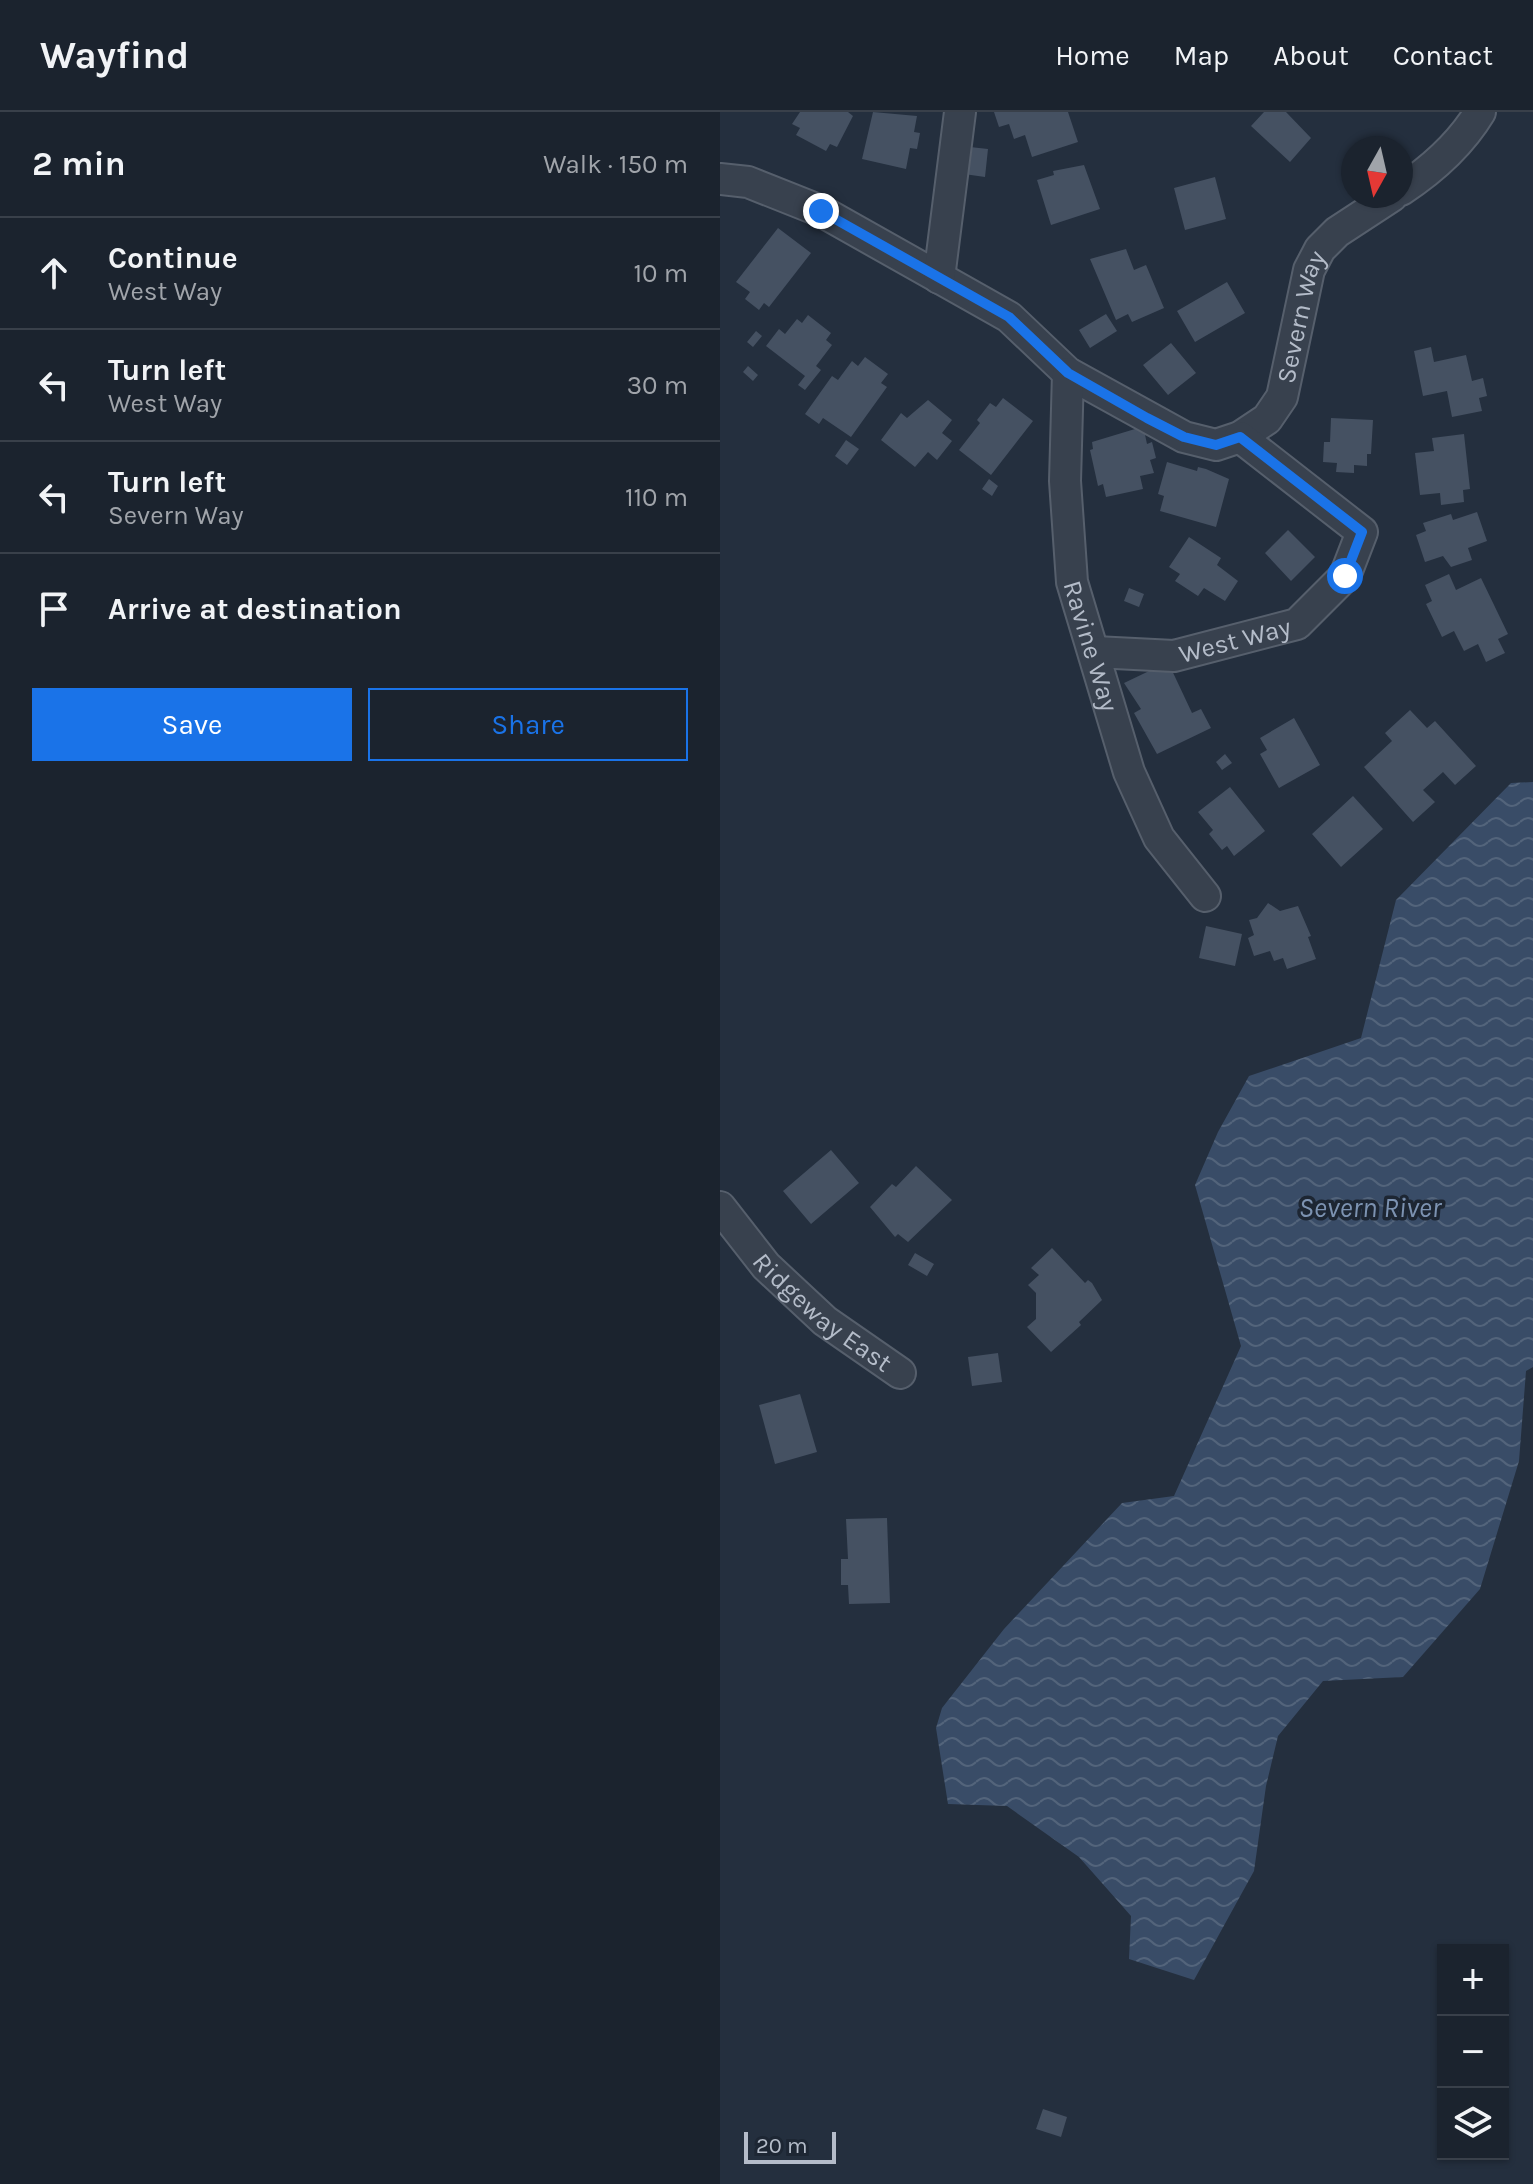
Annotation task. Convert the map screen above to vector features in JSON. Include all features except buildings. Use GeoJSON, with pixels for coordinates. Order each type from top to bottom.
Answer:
{"type":"FeatureCollection","features":[{"type":"Feature","properties":{"kind":"street"},"geometry":{"type":"LineString","coordinates":[[939,278],[960,112]]}},
{"type":"Feature","properties":{"kind":"street"},"geometry":{"type":"LineString","coordinates":[[1413,182],[1430,171],[1467,132],[1480,112]]}},
{"type":"Feature","properties":{"kind":"street"},"geometry":{"type":"LineString","coordinates":[[720,179],[748,182],[821,211],[1009,317],[1068,373],[1184,437],[1216,445],[1240,437]]}},
{"type":"Feature","properties":{"kind":"street","name":"Severn Way"},"geometry":{"type":"LineString","coordinates":[[1240,437],[1267,419],[1282,397],[1309,270],[1320,249],[1337,232],[1374,208]]}},
{"type":"Feature","properties":{"kind":"street","name":"Ravine Way"},"geometry":{"type":"LineString","coordinates":[[1068,373],[1065,481],[1072,582],[1129,772],[1159,838],[1205,896]]}},
{"type":"Feature","properties":{"kind":"street","name":"West Way"},"geometry":{"type":"LineString","coordinates":[[1095,652],[1174,656],[1297,624],[1345,576],[1362,532],[1240,437]]}},
{"type":"Feature","properties":{"kind":"street","name":"Ridgeway East"},"geometry":{"type":"LineString","coordinates":[[720,1207],[776,1275],[825,1321],[900,1373]]}},
{"type":"Feature","properties":{"kind":"water","name":"Severn River"},"geometry":{"type":"Polygon","coordinates":[[[1533,782],[1533,1367],[1526,1371],[1519,1461],[1480,1589],[1403,1677],[1323,1681],[1278,1736],[1266,1786],[1254,1871],[1194,1980],[1129,1959],[1131,1916],[1079,1857],[1007,1806],[948,1804],[936,1728],[942,1708],[1004,1629],[1122,1503],[1174,1496],[1241,1346],[1195,1185],[1218,1132],[1249,1076],[1361,1038],[1396,900],[1511,783],[1533,782]]]}},
{"type":"Feature","properties":{"kind":"route"},"geometry":{"type":"LineString","coordinates":[[821,211],[1009,317],[1068,373],[1147,418],[1184,437],[1216,445],[1240,437],[1362,532],[1345,576]]}}]}
